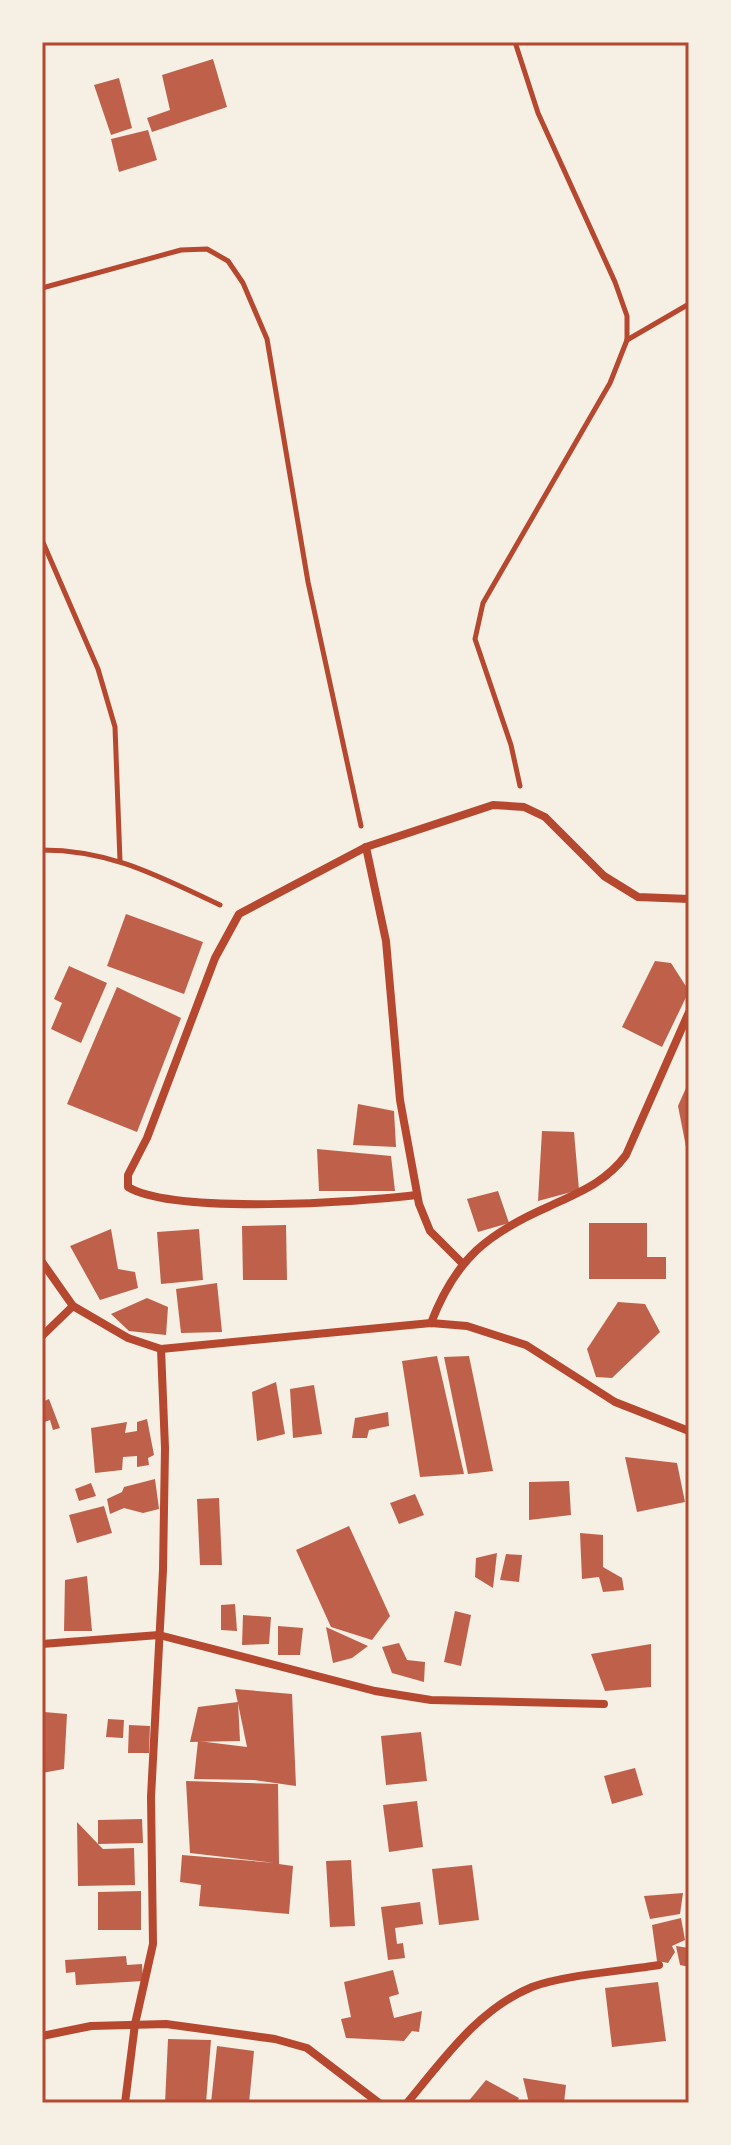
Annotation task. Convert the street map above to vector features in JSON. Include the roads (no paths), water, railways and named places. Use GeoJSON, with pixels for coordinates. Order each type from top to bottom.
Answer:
{"type":"FeatureCollection","features":[{"type":"Feature","properties":{"kind":"street"},"geometry":{"type":"LineString","coordinates":[[417,1195],[374,1200],[254,1203],[175,1198],[128,1187],[128,1175],[147,1138],[215,958],[239,914],[366,847],[493,805],[524,807],[545,817],[604,876],[638,897],[689,899]]}},
{"type":"Feature","properties":{"kind":"street"},"geometry":{"type":"LineString","coordinates":[[366,847],[386,941],[400,1100],[417,1195],[430,1231],[462,1263]]}},
{"type":"Feature","properties":{"kind":"street"},"geometry":{"type":"LineString","coordinates":[[431,1323],[445,1287],[462,1263],[501,1229],[594,1186],[614,1171],[626,1155],[689,1012]]}},
{"type":"Feature","properties":{"kind":"street"},"geometry":{"type":"LineString","coordinates":[[42,1262],[73,1306],[128,1338],[161,1349],[431,1323],[467,1326],[526,1345],[581,1384],[615,1402],[689,1431]]}},
{"type":"Feature","properties":{"kind":"street"},"geometry":{"type":"LineString","coordinates":[[42,1336],[73,1306]]}},
{"type":"Feature","properties":{"kind":"street"},"geometry":{"type":"LineString","coordinates":[[125,2103],[135,2024],[153,1944],[151,1797],[165,1448],[161,1349]]}},
{"type":"Feature","properties":{"kind":"street"},"geometry":{"type":"LineString","coordinates":[[42,1644],[159,1635],[375,1691],[431,1700],[604,1704]]}},
{"type":"Feature","properties":{"kind":"street"},"geometry":{"type":"LineString","coordinates":[[407,2103],[466,2033],[508,1998],[535,1986],[659,1965]]}},
{"type":"Feature","properties":{"kind":"street"},"geometry":{"type":"LineString","coordinates":[[42,2036],[91,2026],[135,2024],[227,2031],[307,2048],[379,2103]]}}]}
